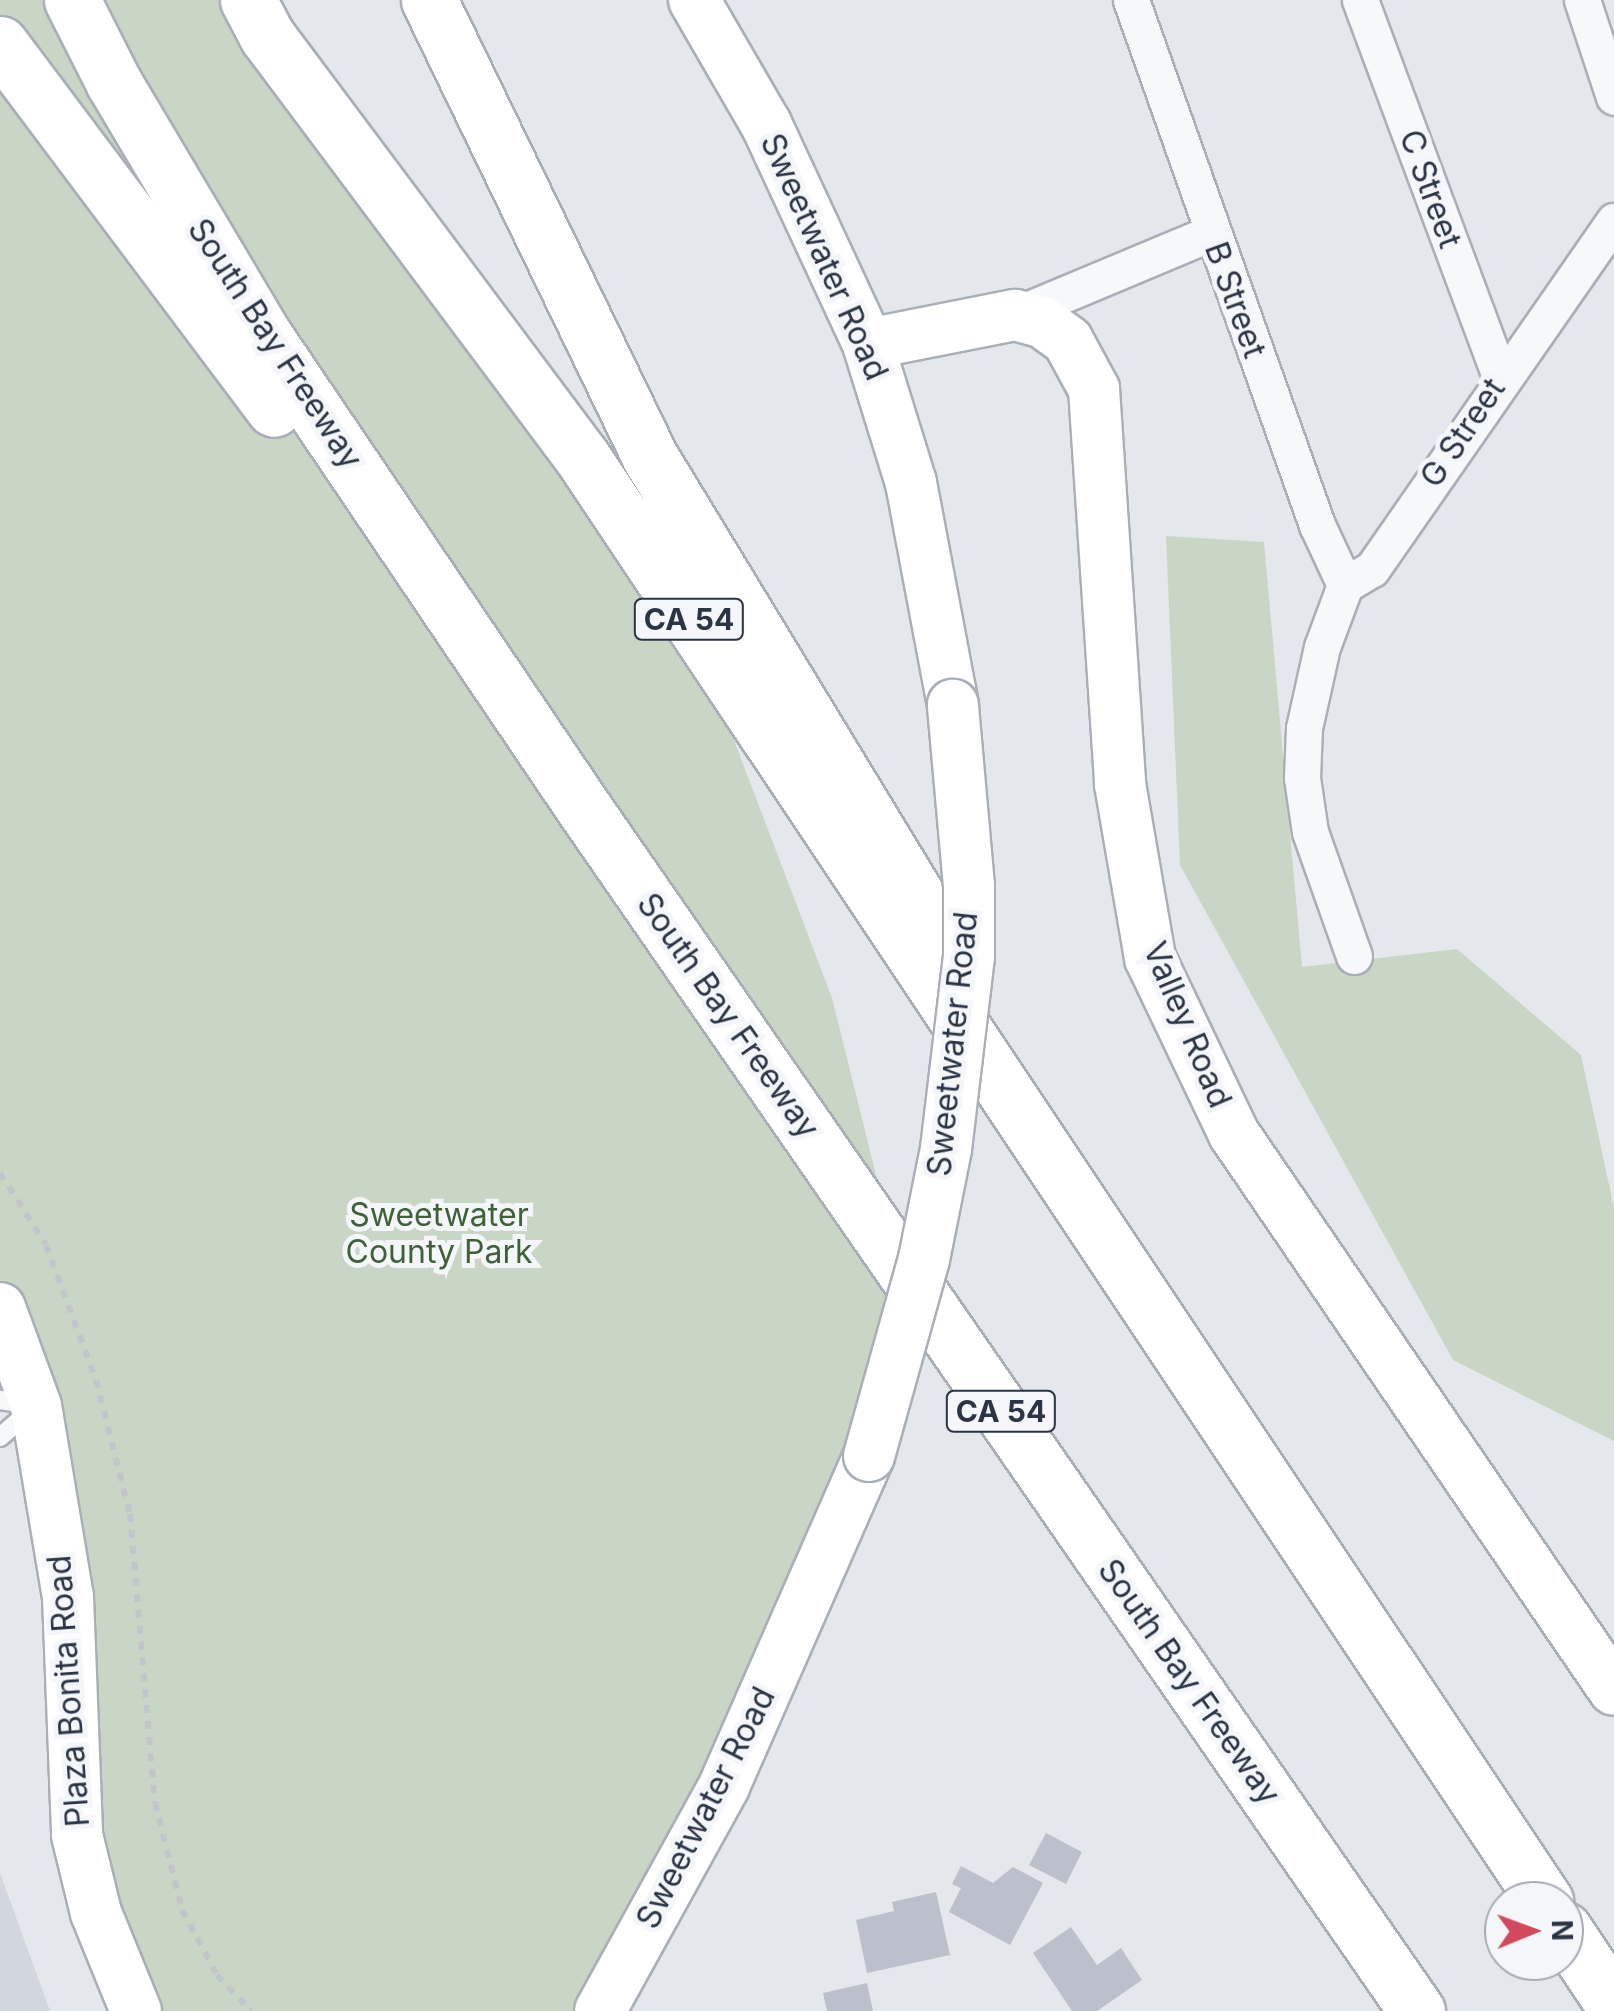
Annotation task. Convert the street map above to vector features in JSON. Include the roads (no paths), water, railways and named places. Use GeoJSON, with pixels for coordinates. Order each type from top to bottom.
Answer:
{"type":"FeatureCollection","features":[{"type":"Feature","properties":{"kind":"highway","name":"South Bay Freeway"},"geometry":{"type":"LineString","coordinates":[[72,0],[114,83],[262,330],[585,810],[1417,2011]]}},
{"type":"Feature","properties":{"kind":"highway","name":"CA 54"},"geometry":{"type":"LineString","coordinates":[[248,0],[267,36],[582,457],[1531,1881]]}},
{"type":"Feature","properties":{"kind":"highway"},"geometry":{"type":"LineString","coordinates":[[429,0],[650,457],[1065,1138],[1110,1254]]}},
{"type":"Feature","properties":{"kind":"highway"},"geometry":{"type":"LineString","coordinates":[[471,0],[505,87],[540,232]]}},
{"type":"Feature","properties":{"kind":"highway"},"geometry":{"type":"LineString","coordinates":[[0,44],[585,810]]}},
{"type":"Feature","properties":{"kind":"highway"},"geometry":{"type":"LineString","coordinates":[[1584,1960],[1614,2004]]}},
{"type":"Feature","properties":{"kind":"main road","name":"Sweetwater Road"},"geometry":{"type":"LineString","coordinates":[[600,2011],[724,1786],[870,1456],[943,1167],[969,957],[969,886],[952,704],[911,483],[868,344],[766,124],[694,0]]}},
{"type":"Feature","properties":{"kind":"main road"},"geometry":{"type":"LineString","coordinates":[[868,344],[1015,316]]}},
{"type":"Feature","properties":{"kind":"main road","name":"Valley Road"},"geometry":{"type":"LineString","coordinates":[[1015,316],[1042,322],[1068,341],[1094,389],[1120,784],[1150,958],[1234,1134],[1614,1690]]}},
{"type":"Feature","properties":{"kind":"main road","name":"Plaza Bonita Road"},"geometry":{"type":"LineString","coordinates":[[0,1308],[12,1414],[68,1598],[77,1835],[96,1914],[136,2011]]}},
{"type":"Feature","properties":{"kind":"street","name":"C Street"},"geometry":{"type":"LineString","coordinates":[[1360,0],[1500,377]]}},
{"type":"Feature","properties":{"kind":"street","name":"B Street"},"geometry":{"type":"LineString","coordinates":[[1131,6],[1316,525],[1345,585]]}},
{"type":"Feature","properties":{"kind":"street"},"geometry":{"type":"LineString","coordinates":[[1596,14],[1614,96]]}},
{"type":"Feature","properties":{"kind":"street","name":"G Street"},"geometry":{"type":"LineString","coordinates":[[1354,956],[1310,832],[1302,778],[1304,728],[1322,647],[1345,585],[1372,569],[1500,377],[1614,221]]}},
{"type":"Feature","properties":{"kind":"street"},"geometry":{"type":"LineString","coordinates":[[1015,316],[1211,233]]}},
{"type":"Feature","properties":{"kind":"park label","name":"Sweetwater County Park"},"geometry":{"type":"Point","coordinates":[439,1234]}}]}
